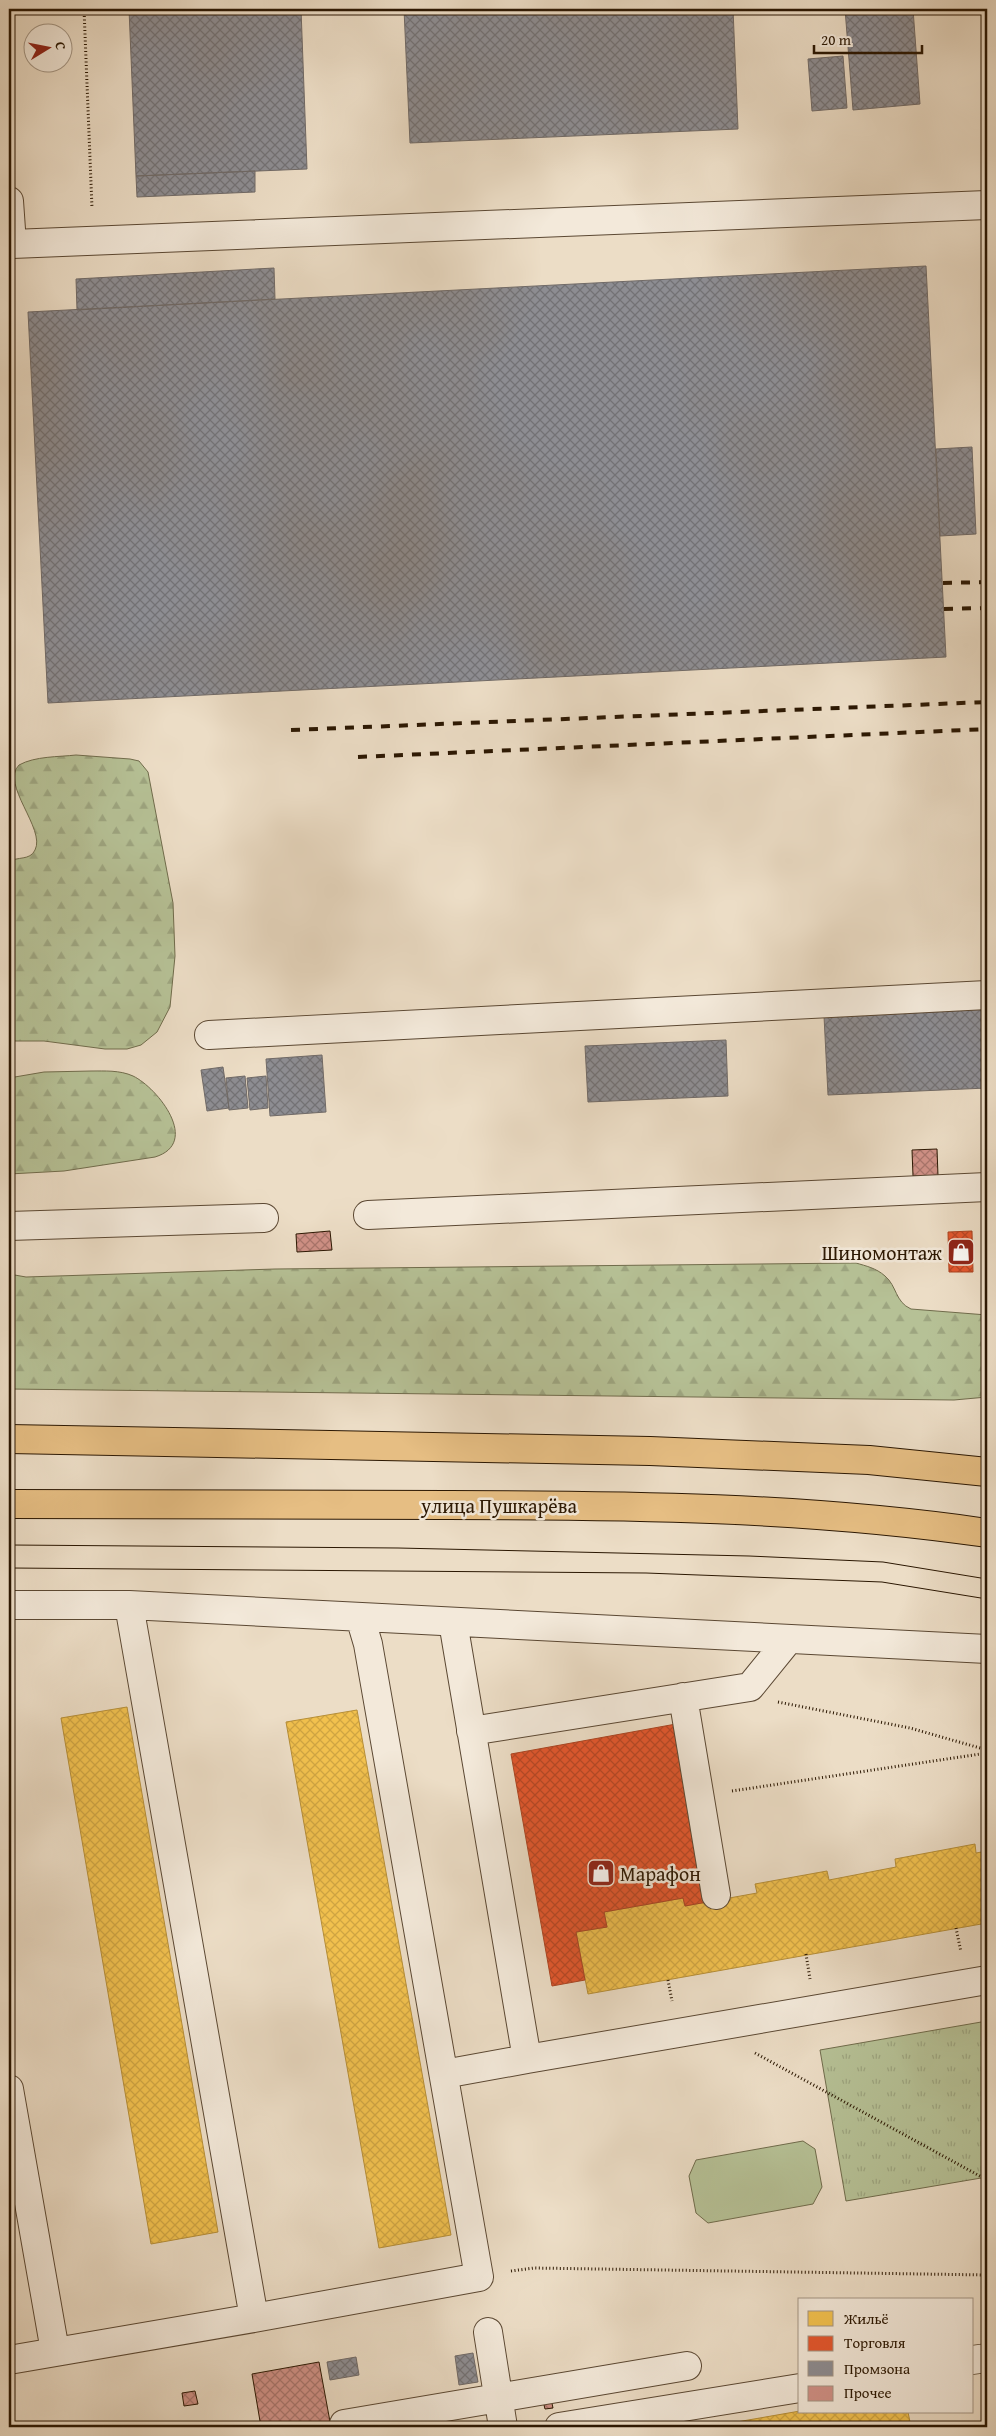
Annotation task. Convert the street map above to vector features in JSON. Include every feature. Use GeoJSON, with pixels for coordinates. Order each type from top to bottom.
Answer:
{"type":"FeatureCollection","features":[{"type":"Feature","properties":{"kind":"main road"},"geometry":{"type":"LineString","coordinates":[[9,1439],[650,1451],[869,1460],[987,1472]]}},
{"type":"Feature","properties":{"kind":"main road","name":"улица Пушкарёва"},"geometry":{"type":"LineString","coordinates":[[9,1504],[617,1505],[793,1512],[924,1524],[987,1533]]}},
{"type":"Feature","properties":{"kind":"street"},"geometry":{"type":"LineString","coordinates":[[9,201],[12,244],[987,205]]}},
{"type":"Feature","properties":{"kind":"street"},"geometry":{"type":"LineString","coordinates":[[209,1035],[987,995]]}},
{"type":"Feature","properties":{"kind":"street"},"geometry":{"type":"LineString","coordinates":[[368,1215],[987,1187]]}},
{"type":"Feature","properties":{"kind":"street"},"geometry":{"type":"LineString","coordinates":[[9,1226],[264,1218]]}},
{"type":"Feature","properties":{"kind":"street"},"geometry":{"type":"LineString","coordinates":[[9,1605],[129,1605],[987,1649]]}},
{"type":"Feature","properties":{"kind":"street"},"geometry":{"type":"LineString","coordinates":[[129,1605],[254,2318]]}},
{"type":"Feature","properties":{"kind":"street"},"geometry":{"type":"LineString","coordinates":[[9,2360],[479,2277],[368,1644],[360,1617]]}},
{"type":"Feature","properties":{"kind":"street"},"geometry":{"type":"LineString","coordinates":[[453,1622],[527,2059]]}},
{"type":"Feature","properties":{"kind":"street"},"geometry":{"type":"LineString","coordinates":[[471,1731],[750,1686],[789,1639]]}},
{"type":"Feature","properties":{"kind":"street"},"geometry":{"type":"LineString","coordinates":[[683,1697],[716,1895]]}},
{"type":"Feature","properties":{"kind":"street"},"geometry":{"type":"LineString","coordinates":[[444,2074],[987,1980]]}},
{"type":"Feature","properties":{"kind":"street"},"geometry":{"type":"LineString","coordinates":[[9,2089],[55,2351]]}},
{"type":"Feature","properties":{"kind":"street"},"geometry":{"type":"LineString","coordinates":[[488,2332],[503,2427]]}},
{"type":"Feature","properties":{"kind":"street"},"geometry":{"type":"LineString","coordinates":[[974,2360],[987,2358]]}},
{"type":"Feature","properties":{"kind":"street"},"geometry":{"type":"LineString","coordinates":[[344,2424],[687,2366]]}},
{"type":"Feature","properties":{"kind":"street"},"geometry":{"type":"LineString","coordinates":[[559,2427],[798,2388]]}},
{"type":"Feature","properties":{"kind":"path"},"geometry":{"type":"LineString","coordinates":[[84,9],[94,241]]}},
{"type":"Feature","properties":{"kind":"path"},"geometry":{"type":"LineString","coordinates":[[750,1686],[763,1700],[910,1728],[987,1751]]}},
{"type":"Feature","properties":{"kind":"path"},"geometry":{"type":"LineString","coordinates":[[700,1796],[987,1751]]}},
{"type":"Feature","properties":{"kind":"path"},"geometry":{"type":"LineString","coordinates":[[956,1928],[959,1937]]}},
{"type":"Feature","properties":{"kind":"path"},"geometry":{"type":"LineString","coordinates":[[806,1954],[808,1965]]}},
{"type":"Feature","properties":{"kind":"path"},"geometry":{"type":"LineString","coordinates":[[668,1980],[670,1990]]}},
{"type":"Feature","properties":{"kind":"path"},"geometry":{"type":"LineString","coordinates":[[753,2052],[987,2180]]}},
{"type":"Feature","properties":{"kind":"path"},"geometry":{"type":"LineString","coordinates":[[479,2277],[534,2268],[987,2275]]}},
{"type":"Feature","properties":{"kind":"green space"},"geometry":{"type":"Polygon","coordinates":[[[76,755],[139,761],[148,772],[173,903],[175,956],[170,1007],[157,1032],[141,1045],[127,1049],[105,1049],[44,1041],[9,1041],[9,862],[30,856],[35,850],[37,841],[15,783],[15,773],[19,765],[25,762],[47,757],[76,755]]]}},
{"type":"Feature","properties":{"kind":"green space"},"geometry":{"type":"Polygon","coordinates":[[[112,1071],[128,1074],[143,1082],[153,1092],[171,1116],[175,1128],[174,1140],[168,1150],[155,1157],[64,1171],[9,1174],[9,1078],[44,1072],[112,1071]]]}},
{"type":"Feature","properties":{"kind":"green space"},"geometry":{"type":"Polygon","coordinates":[[[856,1263],[882,1273],[892,1284],[902,1302],[911,1309],[987,1315],[987,1397],[954,1400],[9,1389],[9,1274],[26,1277],[275,1269],[856,1263]]]}},
{"type":"Feature","properties":{"kind":"green space"},"geometry":{"type":"Polygon","coordinates":[[[987,2021],[987,2177],[846,2201],[820,2050],[987,2021]]]}},
{"type":"Feature","properties":{"kind":"green space"},"geometry":{"type":"Polygon","coordinates":[[[803,2141],[815,2149],[822,2187],[813,2204],[708,2223],[696,2213],[689,2176],[696,2160],[803,2141]]]}},
{"type":"Feature","properties":{"kind":"building: Жильё"},"geometry":{"type":"Polygon","coordinates":[[[127,1707],[218,2232],[151,2244],[61,1718],[127,1707]]]}},
{"type":"Feature","properties":{"kind":"building: Жильё"},"geometry":{"type":"Polygon","coordinates":[[[357,1710],[451,2235],[379,2248],[286,1722],[357,1710]]]}},
{"type":"Feature","properties":{"kind":"building: Жильё"},"geometry":{"type":"Polygon","coordinates":[[[975,1844],[976,1853],[987,1851],[987,1923],[588,1994],[576,1932],[607,1927],[604,1912],[683,1898],[685,1906],[757,1893],[755,1884],[827,1871],[829,1880],[896,1867],[895,1859],[975,1844]]]}},
{"type":"Feature","properties":{"kind":"building: Жильё"},"geometry":{"type":"Polygon","coordinates":[[[798,2411],[798,2414],[908,2414],[911,2427],[708,2427],[798,2411]]]}},
{"type":"Feature","properties":{"kind":"building: Торговля","name":"Шиномонтаж"},"geometry":{"type":"Polygon","coordinates":[[[972,1231],[973,1272],[949,1272],[948,1232],[972,1231]]]}},
{"type":"Feature","properties":{"kind":"building: Торговля"},"geometry":{"type":"Polygon","coordinates":[[[676,1724],[707,1902],[685,1906],[683,1898],[604,1912],[607,1927],[576,1932],[585,1980],[552,1986],[511,1754],[676,1724]]]}},
{"type":"Feature","properties":{"kind":"building: Промзона"},"geometry":{"type":"Polygon","coordinates":[[[129,9],[301,9],[307,169],[136,176],[129,9]]]}},
{"type":"Feature","properties":{"kind":"building: Промзона"},"geometry":{"type":"Polygon","coordinates":[[[404,9],[733,9],[738,129],[410,143],[404,9]]]}},
{"type":"Feature","properties":{"kind":"building: Промзона"},"geometry":{"type":"Polygon","coordinates":[[[845,9],[913,9],[920,104],[853,110],[845,9]]]}},
{"type":"Feature","properties":{"kind":"building: Промзона"},"geometry":{"type":"Polygon","coordinates":[[[843,56],[847,108],[812,111],[808,59],[843,56]]]}},
{"type":"Feature","properties":{"kind":"building: Промзона"},"geometry":{"type":"Polygon","coordinates":[[[255,171],[255,192],[137,197],[136,176],[255,171]]]}},
{"type":"Feature","properties":{"kind":"building: Промзона"},"geometry":{"type":"Polygon","coordinates":[[[926,266],[946,657],[48,703],[28,312],[926,266]]]}},
{"type":"Feature","properties":{"kind":"building: Промзона"},"geometry":{"type":"Polygon","coordinates":[[[274,268],[275,299],[77,310],[76,279],[274,268]]]}},
{"type":"Feature","properties":{"kind":"building: Промзона"},"geometry":{"type":"Polygon","coordinates":[[[972,447],[976,534],[940,536],[936,449],[972,447]]]}},
{"type":"Feature","properties":{"kind":"building: Промзона"},"geometry":{"type":"Polygon","coordinates":[[[987,1008],[987,1088],[828,1095],[824,1016],[987,1008]]]}},
{"type":"Feature","properties":{"kind":"building: Промзона"},"geometry":{"type":"Polygon","coordinates":[[[726,1040],[728,1096],[588,1102],[585,1046],[726,1040]]]}},
{"type":"Feature","properties":{"kind":"building: Промзона"},"geometry":{"type":"Polygon","coordinates":[[[322,1055],[326,1112],[270,1116],[266,1059],[322,1055]]]}},
{"type":"Feature","properties":{"kind":"building: Промзона"},"geometry":{"type":"Polygon","coordinates":[[[223,1067],[229,1108],[207,1111],[201,1070],[223,1067]]]}},
{"type":"Feature","properties":{"kind":"building: Промзона"},"geometry":{"type":"Polygon","coordinates":[[[245,1076],[248,1108],[229,1110],[226,1078],[245,1076]]]}},
{"type":"Feature","properties":{"kind":"building: Промзона"},"geometry":{"type":"Polygon","coordinates":[[[266,1076],[268,1108],[250,1110],[247,1078],[266,1076]]]}},
{"type":"Feature","properties":{"kind":"building: Промзона"},"geometry":{"type":"Polygon","coordinates":[[[473,2353],[478,2382],[459,2385],[455,2356],[473,2353]]]}},
{"type":"Feature","properties":{"kind":"building: Промзона"},"geometry":{"type":"Polygon","coordinates":[[[356,2357],[359,2375],[330,2380],[327,2362],[356,2357]]]}},
{"type":"Feature","properties":{"kind":"building: Прочее"},"geometry":{"type":"Polygon","coordinates":[[[937,1149],[938,1176],[913,1176],[912,1150],[937,1149]]]}},
{"type":"Feature","properties":{"kind":"building: Прочее"},"geometry":{"type":"Polygon","coordinates":[[[330,1231],[332,1250],[297,1252],[296,1234],[330,1231]]]}},
{"type":"Feature","properties":{"kind":"building: Прочее"},"geometry":{"type":"Polygon","coordinates":[[[319,2362],[331,2427],[261,2427],[252,2374],[319,2362]]]}},
{"type":"Feature","properties":{"kind":"building: Прочее"},"geometry":{"type":"Polygon","coordinates":[[[195,2391],[198,2404],[184,2406],[182,2393],[195,2391]]]}},
{"type":"Feature","properties":{"kind":"building: Прочее"},"geometry":{"type":"Polygon","coordinates":[[[551,2399],[553,2408],[545,2409],[543,2401],[551,2399]]]}},
{"type":"Feature","properties":{"kind":"tram line"},"geometry":{"type":"LineString","coordinates":[[9,1545],[398,1548],[749,1556],[883,1562],[987,1579]]}},
{"type":"Feature","properties":{"kind":"tram line"},"geometry":{"type":"LineString","coordinates":[[9,1568],[646,1573],[882,1582],[987,1599]]}},
{"type":"Feature","properties":{"kind":"railway"},"geometry":{"type":"LineString","coordinates":[[943,583],[987,582]]}},
{"type":"Feature","properties":{"kind":"railway"},"geometry":{"type":"LineString","coordinates":[[944,609],[987,608]]}},
{"type":"Feature","properties":{"kind":"railway"},"geometry":{"type":"LineString","coordinates":[[291,730],[987,702]]}},
{"type":"Feature","properties":{"kind":"railway"},"geometry":{"type":"LineString","coordinates":[[358,757],[987,729]]}},
{"type":"Feature","properties":{"kind":"place","name":"Шиномонтаж"},"geometry":{"type":"Point","coordinates":[961,1252]}},
{"type":"Feature","properties":{"kind":"place","name":"Марафон"},"geometry":{"type":"Point","coordinates":[601,1873]}}]}
